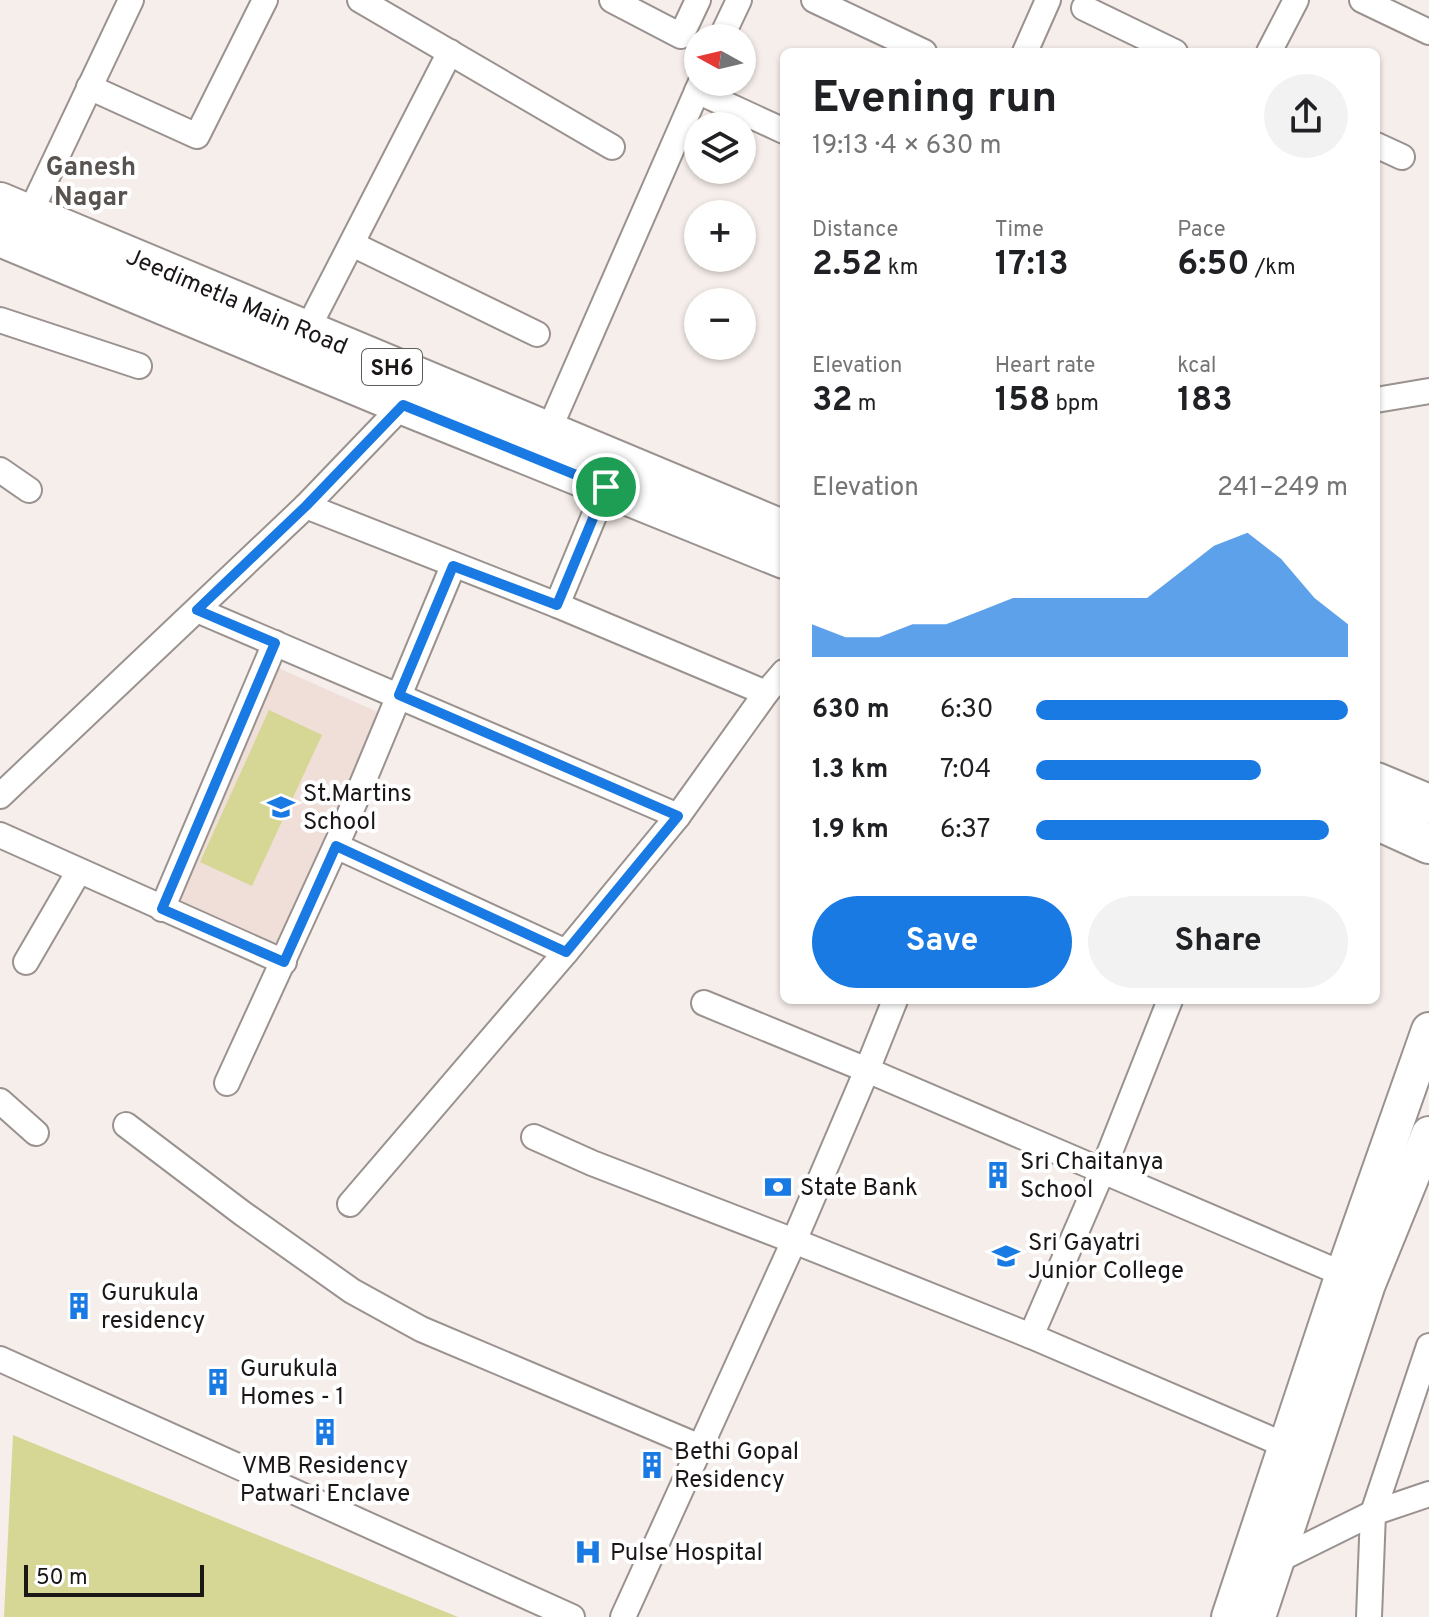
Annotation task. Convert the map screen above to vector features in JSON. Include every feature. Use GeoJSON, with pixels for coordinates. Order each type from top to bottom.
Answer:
{"type":"FeatureCollection","features":[{"type":"Feature","properties":{"kind":"main road","name":"Jeedimetla Main Road"},"geometry":{"type":"LineString","coordinates":[[15,208],[548,432],[780,557]]}},
{"type":"Feature","properties":{"kind":"main road","name":"Jeedimetla Main Road"},"geometry":{"type":"LineString","coordinates":[[0,237],[606,487],[675,498],[780,529]]}},
{"type":"Feature","properties":{"kind":"main road"},"geometry":{"type":"LineString","coordinates":[[1380,784],[1429,804]]}},
{"type":"Feature","properties":{"kind":"main road"},"geometry":{"type":"LineString","coordinates":[[1380,822],[1429,844]]}},
{"type":"Feature","properties":{"kind":"street"},"geometry":{"type":"LineString","coordinates":[[15,208],[89,87],[131,0]]}},
{"type":"Feature","properties":{"kind":"street"},"geometry":{"type":"LineString","coordinates":[[89,87],[197,136],[265,0]]}},
{"type":"Feature","properties":{"kind":"street"},"geometry":{"type":"LineString","coordinates":[[360,0],[612,147]]}},
{"type":"Feature","properties":{"kind":"street"},"geometry":{"type":"LineString","coordinates":[[612,0],[681,36],[698,0]]}},
{"type":"Feature","properties":{"kind":"street"},"geometry":{"type":"LineString","coordinates":[[728,24],[739,0]]}},
{"type":"Feature","properties":{"kind":"street"},"geometry":{"type":"LineString","coordinates":[[814,0],[846,7],[917,48]]}},
{"type":"Feature","properties":{"kind":"street"},"geometry":{"type":"LineString","coordinates":[[1027,48],[1048,0]]}},
{"type":"Feature","properties":{"kind":"street"},"geometry":{"type":"LineString","coordinates":[[1271,48],[1296,0]]}},
{"type":"Feature","properties":{"kind":"street"},"geometry":{"type":"LineString","coordinates":[[1362,0],[1429,32]]}},
{"type":"Feature","properties":{"kind":"street"},"geometry":{"type":"LineString","coordinates":[[1084,8],[1167,48]]}},
{"type":"Feature","properties":{"kind":"street"},"geometry":{"type":"LineString","coordinates":[[306,332],[450,52]]}},
{"type":"Feature","properties":{"kind":"street"},"geometry":{"type":"LineString","coordinates":[[548,432],[695,96]]}},
{"type":"Feature","properties":{"kind":"street"},"geometry":{"type":"LineString","coordinates":[[716,96],[780,129]]}},
{"type":"Feature","properties":{"kind":"street"},"geometry":{"type":"LineString","coordinates":[[1380,147],[1402,157]]}},
{"type":"Feature","properties":{"kind":"street"},"geometry":{"type":"LineString","coordinates":[[352,244],[537,334]]}},
{"type":"Feature","properties":{"kind":"street"},"geometry":{"type":"LineString","coordinates":[[0,320],[139,366]]}},
{"type":"Feature","properties":{"kind":"street"},"geometry":{"type":"LineString","coordinates":[[1380,399],[1429,391]]}},
{"type":"Feature","properties":{"kind":"street"},"geometry":{"type":"LineString","coordinates":[[0,796],[306,506],[403,405]]}},
{"type":"Feature","properties":{"kind":"street"},"geometry":{"type":"LineString","coordinates":[[0,470],[29,490]]}},
{"type":"Feature","properties":{"kind":"street"},"geometry":{"type":"LineString","coordinates":[[557,605],[606,487]]}},
{"type":"Feature","properties":{"kind":"street"},"geometry":{"type":"LineString","coordinates":[[306,506],[557,605],[766,693]]}},
{"type":"Feature","properties":{"kind":"street"},"geometry":{"type":"LineString","coordinates":[[227,1083],[336,846],[453,566]]}},
{"type":"Feature","properties":{"kind":"street"},"geometry":{"type":"LineString","coordinates":[[197,610],[678,816]]}},
{"type":"Feature","properties":{"kind":"street"},"geometry":{"type":"LineString","coordinates":[[162,909],[275,643]]}},
{"type":"Feature","properties":{"kind":"street"},"geometry":{"type":"LineString","coordinates":[[350,1204],[678,816],[780,677]]}},
{"type":"Feature","properties":{"kind":"street"},"geometry":{"type":"LineString","coordinates":[[0,835],[284,962]]}},
{"type":"Feature","properties":{"kind":"street"},"geometry":{"type":"LineString","coordinates":[[336,846],[566,952]]}},
{"type":"Feature","properties":{"kind":"street"},"geometry":{"type":"LineString","coordinates":[[26,962],[79,871]]}},
{"type":"Feature","properties":{"kind":"street"},"geometry":{"type":"LineString","coordinates":[[704,1003],[1343,1274]]}},
{"type":"Feature","properties":{"kind":"street"},"geometry":{"type":"LineString","coordinates":[[623,1617],[794,1241],[893,1004]]}},
{"type":"Feature","properties":{"kind":"street"},"geometry":{"type":"LineString","coordinates":[[1031,1336],[1102,1172],[1168,1004]]}},
{"type":"Feature","properties":{"kind":"street"},"geometry":{"type":"LineString","coordinates":[[1229,1617],[1343,1274],[1429,1030]]}},
{"type":"Feature","properties":{"kind":"street"},"geometry":{"type":"LineString","coordinates":[[0,1101],[36,1133]]}},
{"type":"Feature","properties":{"kind":"street"},"geometry":{"type":"LineString","coordinates":[[126,1125],[352,1291],[421,1329],[700,1447]]}},
{"type":"Feature","properties":{"kind":"street"},"geometry":{"type":"LineString","coordinates":[[1258,1617],[1368,1284],[1429,1134]]}},
{"type":"Feature","properties":{"kind":"street"},"geometry":{"type":"LineString","coordinates":[[534,1137],[592,1163],[1031,1336],[1287,1446]]}},
{"type":"Feature","properties":{"kind":"street"},"geometry":{"type":"LineString","coordinates":[[1369,1617],[1373,1513],[1429,1346]]}},
{"type":"Feature","properties":{"kind":"street"},"geometry":{"type":"LineString","coordinates":[[0,1359],[572,1617]]}},
{"type":"Feature","properties":{"kind":"street"},"geometry":{"type":"LineString","coordinates":[[1278,1560],[1373,1513],[1429,1494]]}},
{"type":"Feature","properties":{"kind":"shaded area","name":"St.Martins School"},"geometry":{"type":"Polygon","coordinates":[[[276,667],[387,716],[286,947],[175,898],[276,667]]]}},
{"type":"Feature","properties":{"kind":"green space"},"geometry":{"type":"Polygon","coordinates":[[[269,710],[322,735],[252,886],[200,862],[269,710]]]}},
{"type":"Feature","properties":{"kind":"green space"},"geometry":{"type":"Polygon","coordinates":[[[13,1435],[458,1617],[4,1617],[13,1435]]]}},
{"type":"Feature","properties":{"kind":"place","name":"St.Martins School"},"geometry":{"type":"Point","coordinates":[281,807]}},
{"type":"Feature","properties":{"kind":"place","name":"Sri Chaitanya School"},"geometry":{"type":"Point","coordinates":[998,1175]}},
{"type":"Feature","properties":{"kind":"place","name":"State Bank"},"geometry":{"type":"Point","coordinates":[778,1187]}},
{"type":"Feature","properties":{"kind":"place","name":"Sri Gayatri Junior College"},"geometry":{"type":"Point","coordinates":[1006,1256]}},
{"type":"Feature","properties":{"kind":"place","name":"Gurukula residency"},"geometry":{"type":"Point","coordinates":[79,1306]}},
{"type":"Feature","properties":{"kind":"place","name":"Gurukula Homes - 1"},"geometry":{"type":"Point","coordinates":[218,1382]}},
{"type":"Feature","properties":{"kind":"place","name":"VMB Residency Patwari Enclave"},"geometry":{"type":"Point","coordinates":[325,1432]}},
{"type":"Feature","properties":{"kind":"place","name":"Bethi Gopal Residency"},"geometry":{"type":"Point","coordinates":[652,1465]}},
{"type":"Feature","properties":{"kind":"place","name":"Pulse Hospital"},"geometry":{"type":"Point","coordinates":[588,1552]}},
{"type":"Feature","properties":{"kind":"district","name":"Ganesh Nagar"},"geometry":{"type":"Point","coordinates":[91,181]}},
{"type":"Feature","properties":{"kind":"route"},"geometry":{"type":"LineString","coordinates":[[403,405],[606,487],[557,605],[453,566],[399,695],[678,816],[566,952],[336,846],[284,962],[162,909],[275,643],[197,610],[306,506],[403,405]]}}]}
